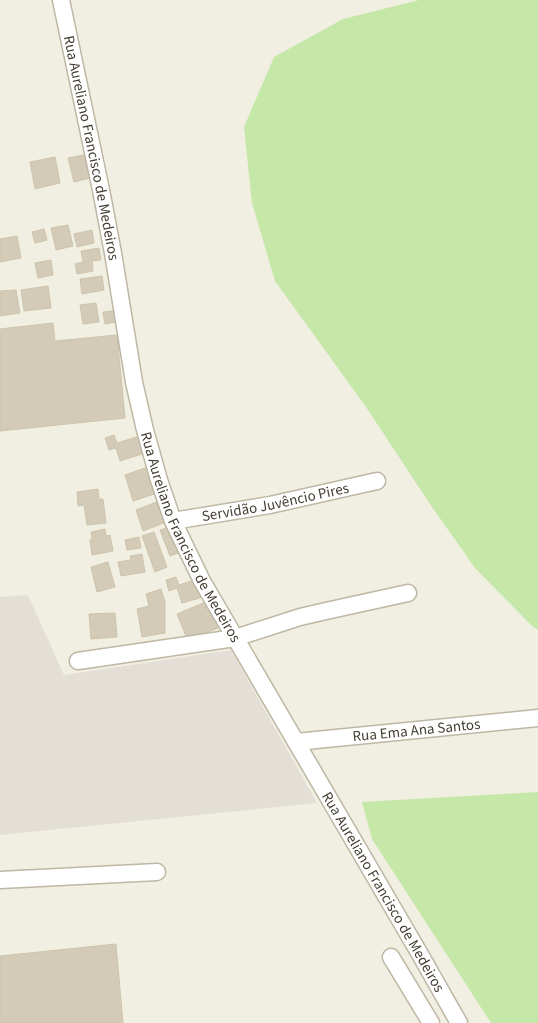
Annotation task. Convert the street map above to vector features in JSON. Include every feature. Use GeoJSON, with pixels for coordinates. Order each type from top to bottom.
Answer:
{"type":"FeatureCollection","features":[{"type":"Feature","properties":{"kind":"street","name":"Rua Aureliano Francisco de Medeiros"},"geometry":{"type":"LineString","coordinates":[[61,0],[113,253],[134,382],[159,480],[173,521],[202,581],[459,1023]]}},
{"type":"Feature","properties":{"kind":"street","name":"Servidão Juvêncio Pires"},"geometry":{"type":"LineString","coordinates":[[173,521],[270,505],[377,481]]}},
{"type":"Feature","properties":{"kind":"street"},"geometry":{"type":"LineString","coordinates":[[78,660],[235,638],[326,610],[408,593]]}},
{"type":"Feature","properties":{"kind":"street","name":"Rua Ema Ana Santos"},"geometry":{"type":"LineString","coordinates":[[296,742],[538,718]]}},
{"type":"Feature","properties":{"kind":"street"},"geometry":{"type":"LineString","coordinates":[[0,880],[156,872]]}},
{"type":"Feature","properties":{"kind":"street"},"geometry":{"type":"LineString","coordinates":[[391,957],[431,1023]]}},
{"type":"Feature","properties":{"kind":"shaded area"},"geometry":{"type":"Polygon","coordinates":[[[28,595],[64,675],[231,650],[317,803],[0,835],[0,597],[28,595]]]}},
{"type":"Feature","properties":{"kind":"green space"},"geometry":{"type":"Polygon","coordinates":[[[419,0],[538,0],[538,630],[475,568],[366,407],[275,281],[252,203],[244,127],[274,57],[343,19],[419,0]]]}},
{"type":"Feature","properties":{"kind":"green space"},"geometry":{"type":"Polygon","coordinates":[[[538,792],[538,1023],[491,1023],[372,839],[362,802],[538,792]]]}},
{"type":"Feature","properties":{"kind":"building"},"geometry":{"type":"Polygon","coordinates":[[[89,154],[94,177],[74,182],[68,158],[89,154]]]}},
{"type":"Feature","properties":{"kind":"building"},"geometry":{"type":"Polygon","coordinates":[[[55,157],[60,183],[35,189],[30,162],[55,157]]]}},
{"type":"Feature","properties":{"kind":"building"},"geometry":{"type":"Polygon","coordinates":[[[68,225],[73,246],[56,250],[51,228],[68,225]]]}},
{"type":"Feature","properties":{"kind":"building"},"geometry":{"type":"Polygon","coordinates":[[[44,229],[47,240],[35,243],[32,232],[44,229]]]}},
{"type":"Feature","properties":{"kind":"building"},"geometry":{"type":"Polygon","coordinates":[[[92,230],[94,243],[77,247],[74,234],[92,230]]]}},
{"type":"Feature","properties":{"kind":"building"},"geometry":{"type":"Polygon","coordinates":[[[17,236],[21,258],[0,262],[0,239],[17,236]]]}},
{"type":"Feature","properties":{"kind":"building"},"geometry":{"type":"Polygon","coordinates":[[[99,248],[101,260],[92,261],[93,271],[77,274],[75,264],[83,262],[81,251],[99,248]]]}},
{"type":"Feature","properties":{"kind":"building"},"geometry":{"type":"Polygon","coordinates":[[[51,260],[53,275],[38,278],[35,263],[51,260]]]}},
{"type":"Feature","properties":{"kind":"building"},"geometry":{"type":"Polygon","coordinates":[[[102,276],[104,290],[82,294],[80,279],[102,276]]]}},
{"type":"Feature","properties":{"kind":"building"},"geometry":{"type":"Polygon","coordinates":[[[48,286],[51,308],[24,311],[21,290],[48,286]]]}},
{"type":"Feature","properties":{"kind":"building"},"geometry":{"type":"Polygon","coordinates":[[[16,290],[20,313],[0,316],[0,291],[16,290]]]}},
{"type":"Feature","properties":{"kind":"building"},"geometry":{"type":"Polygon","coordinates":[[[96,303],[99,322],[83,324],[80,305],[96,303]]]}},
{"type":"Feature","properties":{"kind":"building"},"geometry":{"type":"Polygon","coordinates":[[[119,310],[121,321],[105,324],[103,312],[119,310]]]}},
{"type":"Feature","properties":{"kind":"building"},"geometry":{"type":"Polygon","coordinates":[[[53,323],[55,341],[117,335],[125,418],[0,431],[0,329],[53,323]]]}},
{"type":"Feature","properties":{"kind":"building"},"geometry":{"type":"Polygon","coordinates":[[[114,435],[117,443],[140,436],[145,453],[120,461],[116,448],[109,450],[105,438],[114,435]]]}},
{"type":"Feature","properties":{"kind":"building"},"geometry":{"type":"Polygon","coordinates":[[[148,467],[160,492],[133,501],[125,475],[148,467]]]}},
{"type":"Feature","properties":{"kind":"building"},"geometry":{"type":"Polygon","coordinates":[[[98,489],[99,499],[103,499],[106,523],[87,525],[84,505],[78,506],[77,492],[98,489]]]}},
{"type":"Feature","properties":{"kind":"building"},"geometry":{"type":"Polygon","coordinates":[[[162,500],[169,521],[143,531],[136,510],[162,500]]]}},
{"type":"Feature","properties":{"kind":"building"},"geometry":{"type":"Polygon","coordinates":[[[172,526],[181,552],[170,556],[160,530],[172,526]]]}},
{"type":"Feature","properties":{"kind":"building"},"geometry":{"type":"Polygon","coordinates":[[[105,529],[106,536],[110,535],[113,551],[92,555],[91,532],[105,529]]]}},
{"type":"Feature","properties":{"kind":"building"},"geometry":{"type":"Polygon","coordinates":[[[154,532],[167,567],[155,572],[142,536],[154,532]]]}},
{"type":"Feature","properties":{"kind":"building"},"geometry":{"type":"Polygon","coordinates":[[[139,537],[141,548],[127,550],[125,540],[139,537]]]}},
{"type":"Feature","properties":{"kind":"building"},"geometry":{"type":"Polygon","coordinates":[[[142,554],[145,572],[121,576],[118,562],[131,560],[130,556],[142,554]]]}},
{"type":"Feature","properties":{"kind":"building"},"geometry":{"type":"Polygon","coordinates":[[[108,562],[115,587],[97,592],[91,567],[108,562]]]}},
{"type":"Feature","properties":{"kind":"building"},"geometry":{"type":"Polygon","coordinates":[[[176,577],[179,585],[197,579],[203,597],[182,603],[177,588],[169,591],[166,580],[176,577]]]}},
{"type":"Feature","properties":{"kind":"building"},"geometry":{"type":"Polygon","coordinates":[[[161,589],[165,602],[165,633],[142,637],[137,609],[149,606],[146,594],[161,589]]]}},
{"type":"Feature","properties":{"kind":"building"},"geometry":{"type":"Polygon","coordinates":[[[208,601],[220,627],[188,641],[177,614],[208,601]]]}},
{"type":"Feature","properties":{"kind":"building"},"geometry":{"type":"Polygon","coordinates":[[[115,613],[117,637],[91,639],[89,614],[115,613]]]}},
{"type":"Feature","properties":{"kind":"building"},"geometry":{"type":"Polygon","coordinates":[[[116,944],[123,1023],[0,1023],[0,956],[116,944]]]}}]}
